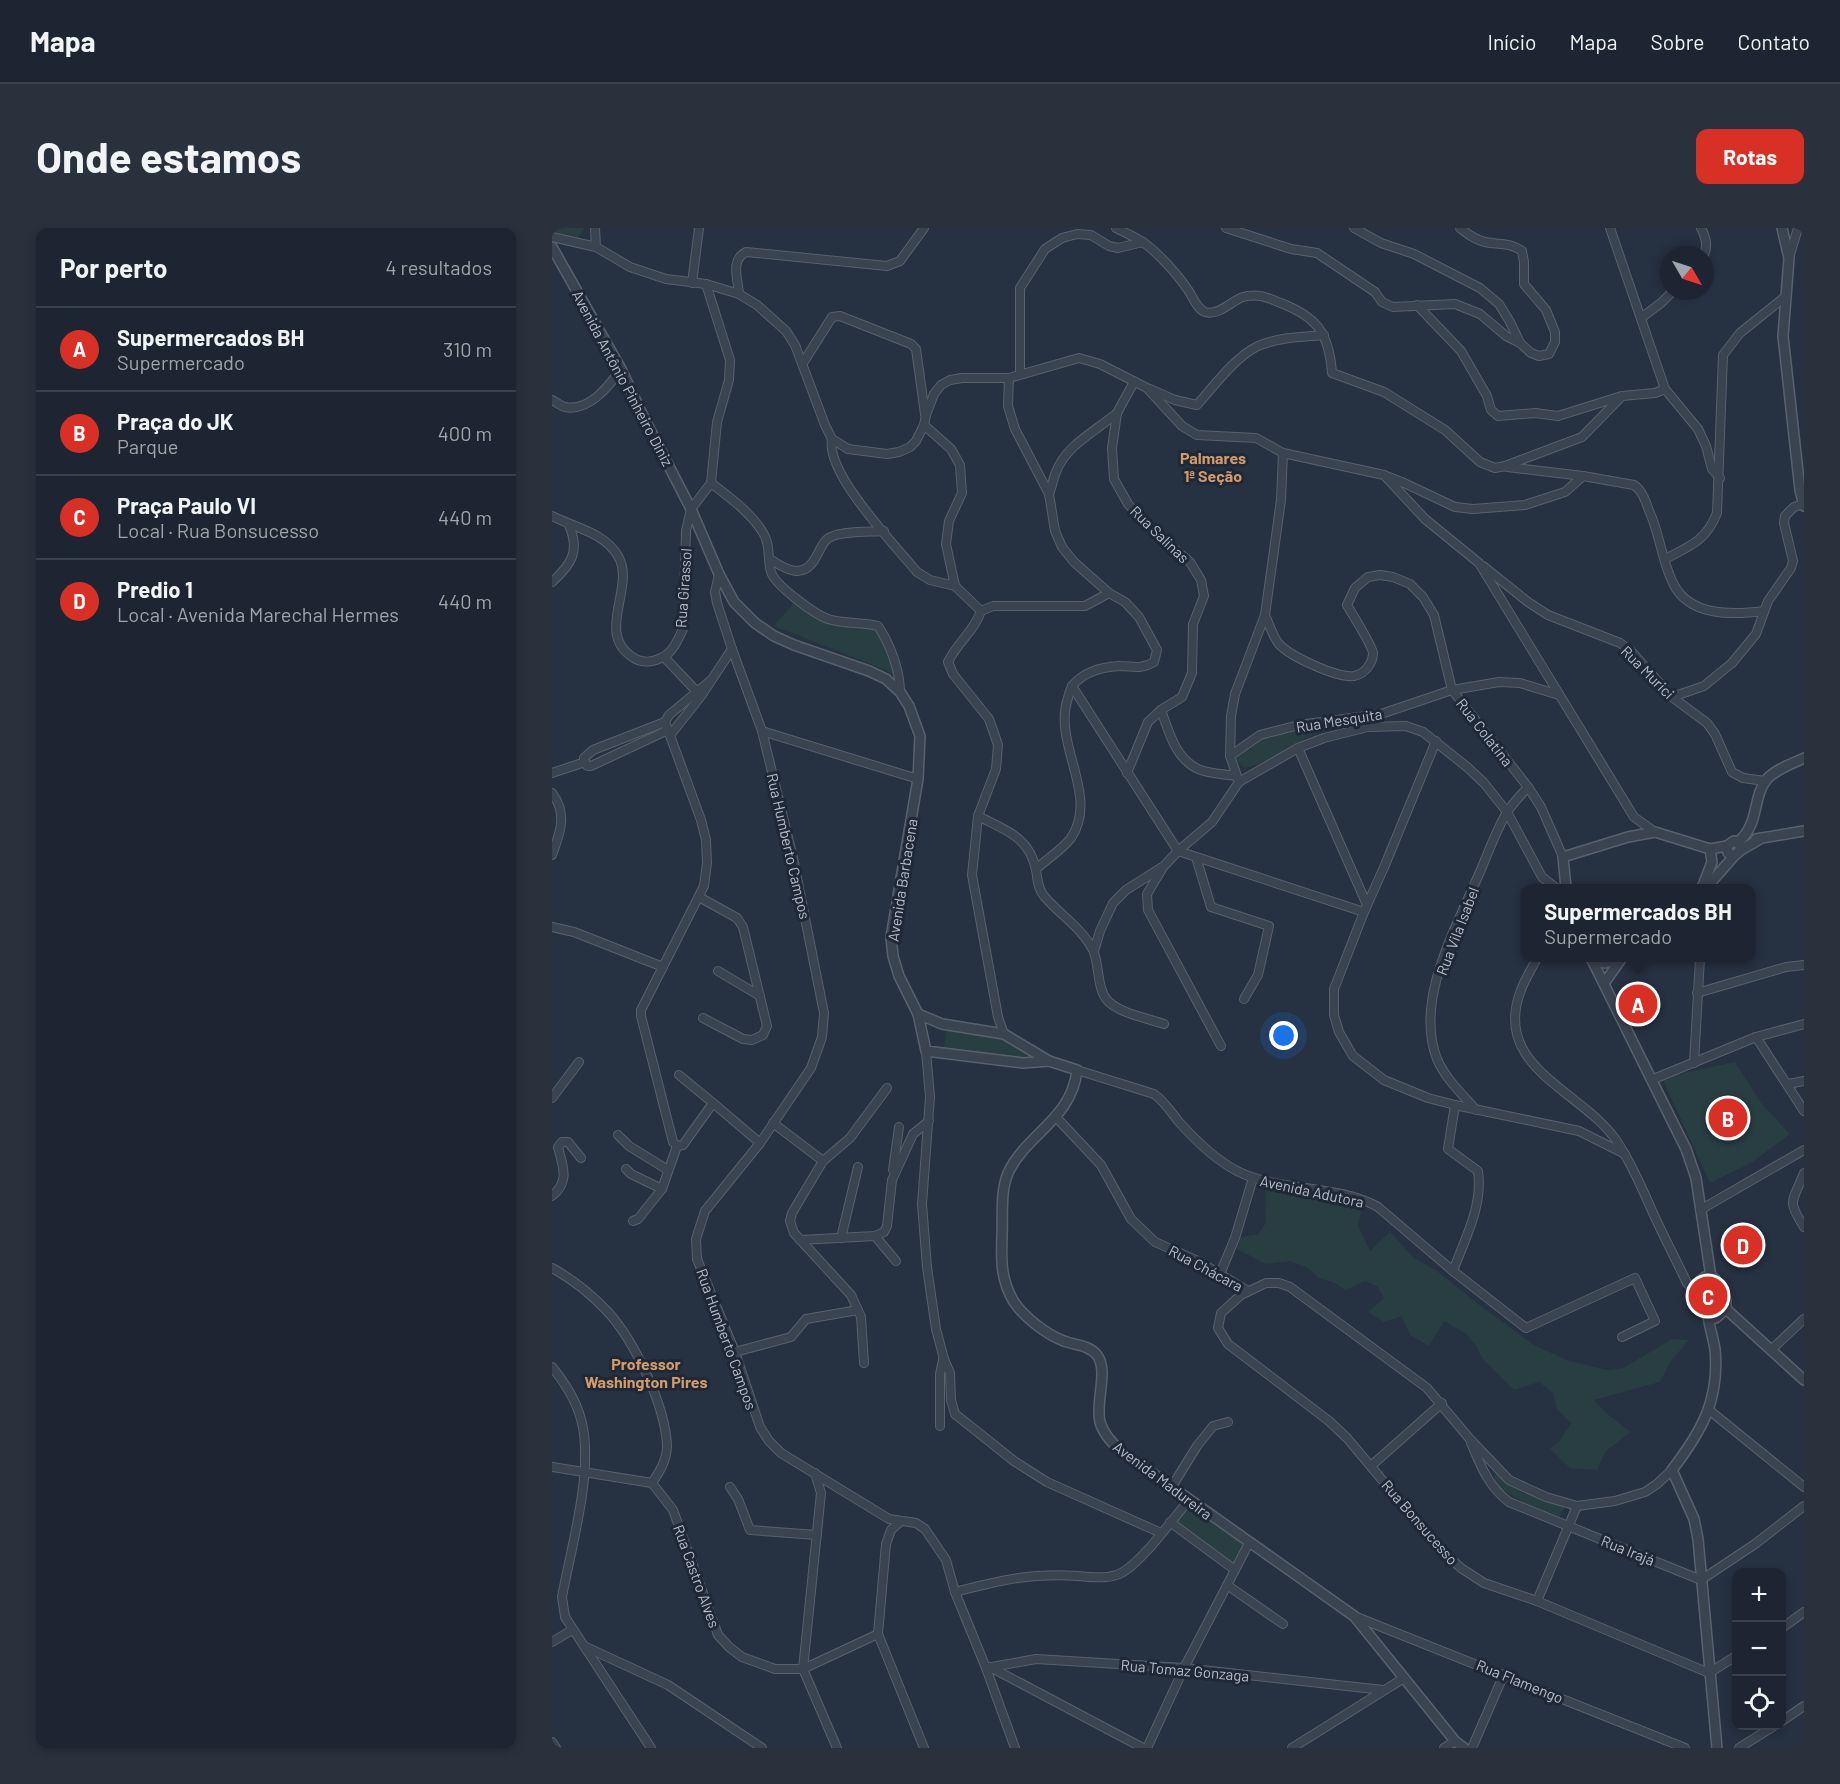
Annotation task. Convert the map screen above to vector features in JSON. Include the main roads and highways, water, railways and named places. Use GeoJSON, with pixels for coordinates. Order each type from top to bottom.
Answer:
{"type":"FeatureCollection","features":[{"type":"Feature","properties":{"kind":"place","name":"Supermercados BH"},"geometry":{"type":"Point","coordinates":[1638,1004]}},
{"type":"Feature","properties":{"kind":"place","name":"Praça do JK"},"geometry":{"type":"Point","coordinates":[1728,1118]}},
{"type":"Feature","properties":{"kind":"place","name":"Predio 1"},"geometry":{"type":"Point","coordinates":[1743,1245]}},
{"type":"Feature","properties":{"kind":"place","name":"Praça Paulo VI"},"geometry":{"type":"Point","coordinates":[1708,1296]}},
{"type":"Feature","properties":{"kind":"district","name":"Palmares 1ª Seção"},"geometry":{"type":"Point","coordinates":[1213,466]}},
{"type":"Feature","properties":{"kind":"district","name":"Professor Washington Pires"},"geometry":{"type":"Point","coordinates":[646,1372]}}]}
